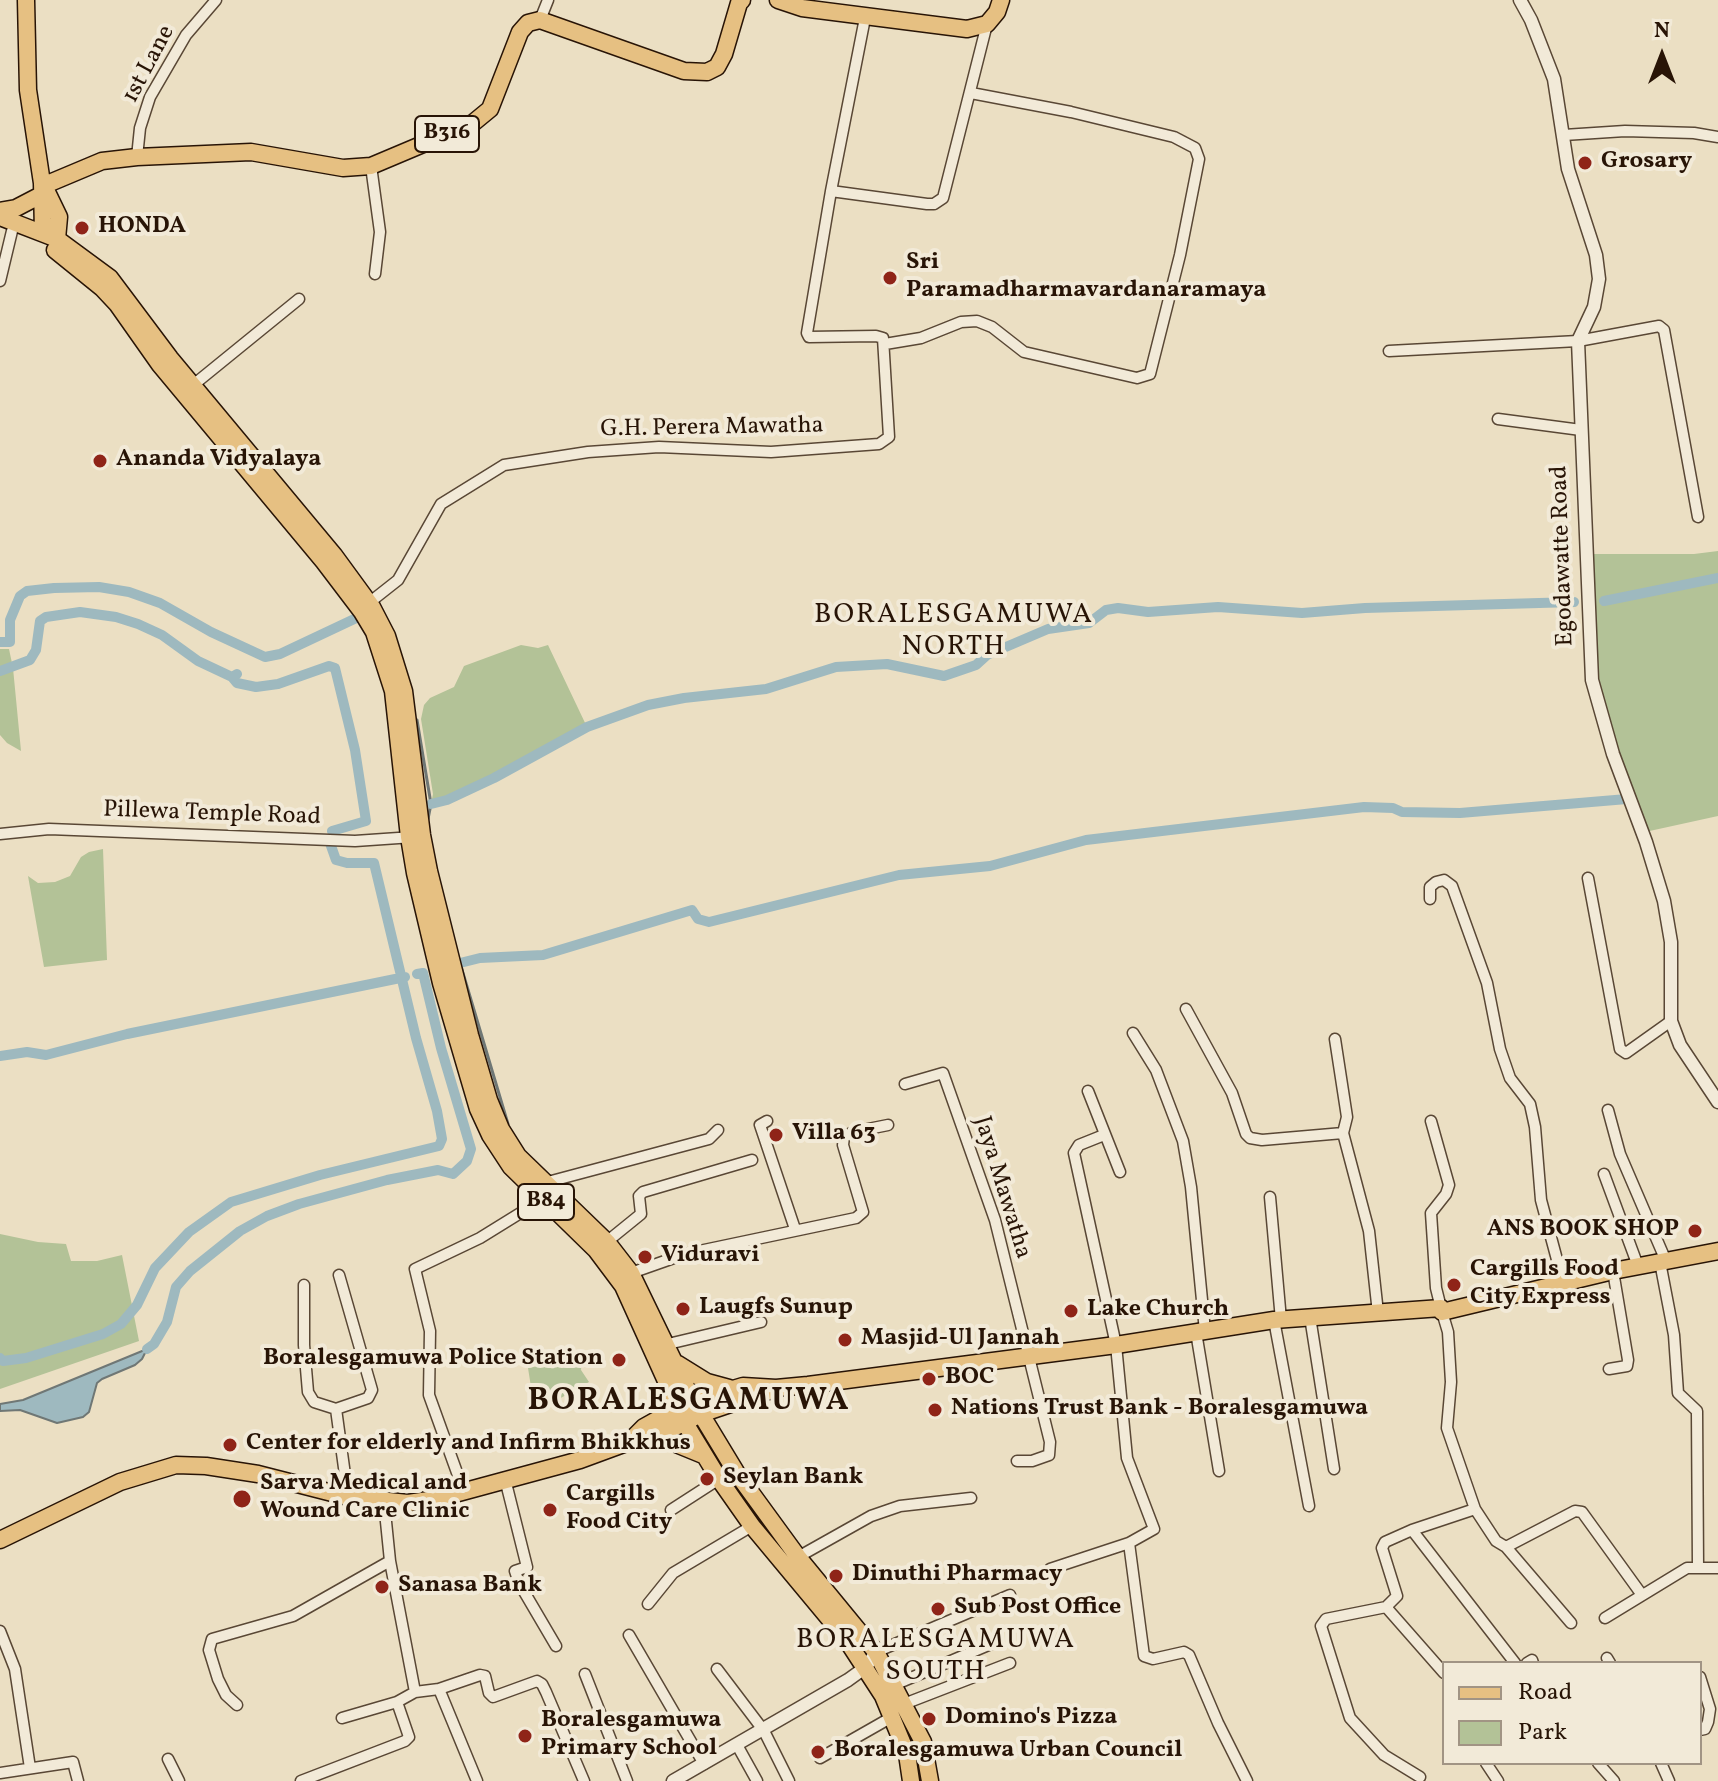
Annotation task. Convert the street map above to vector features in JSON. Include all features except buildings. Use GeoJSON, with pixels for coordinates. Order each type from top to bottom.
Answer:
{"type":"FeatureCollection","features":[{"type":"Feature","properties":{"kind":"main road"},"geometry":{"type":"LineString","coordinates":[[26,0],[28,90],[50,236]]}},
{"type":"Feature","properties":{"kind":"main road"},"geometry":{"type":"LineString","coordinates":[[540,20],[684,71],[707,72],[717,67],[724,54],[742,0]]}},
{"type":"Feature","properties":{"kind":"main road"},"geometry":{"type":"LineString","coordinates":[[778,0],[802,8],[865,18],[967,29],[987,24],[997,12],[1001,0]]}},
{"type":"Feature","properties":{"kind":"main road","name":"B316"},"geometry":{"type":"LineString","coordinates":[[41,189],[102,161],[137,157],[251,152],[343,168],[371,166],[473,123],[490,109],[520,32],[528,23],[540,20]]}},
{"type":"Feature","properties":{"kind":"main road"},"geometry":{"type":"LineString","coordinates":[[0,211],[16,208],[41,189]]}},
{"type":"Feature","properties":{"kind":"main road"},"geometry":{"type":"LineString","coordinates":[[41,189],[83,257]]}},
{"type":"Feature","properties":{"kind":"main road","name":"B84"},"geometry":{"type":"LineString","coordinates":[[0,217],[50,236],[110,278],[221,427],[366,608],[378,630],[393,691],[409,837],[438,971],[478,1109],[490,1135],[511,1167],[544,1191],[631,1273],[677,1363],[703,1455],[752,1526],[866,1667],[907,1754],[911,1781]]}},
{"type":"Feature","properties":{"kind":"main road"},"geometry":{"type":"LineString","coordinates":[[50,236],[59,217]]}},
{"type":"Feature","properties":{"kind":"main road","name":"B84"},"geometry":{"type":"LineString","coordinates":[[6,229],[43,243],[102,288],[183,394],[221,427]]}},
{"type":"Feature","properties":{"kind":"main road","name":"B84"},"geometry":{"type":"LineString","coordinates":[[602,1246],[628,1295],[661,1371],[689,1412],[716,1440],[798,1557],[876,1652],[923,1742],[930,1781]]}},
{"type":"Feature","properties":{"kind":"main road"},"geometry":{"type":"LineString","coordinates":[[716,1440],[722,1419],[743,1386],[776,1388],[1116,1345],[1277,1320],[1442,1310],[1718,1251]]}},
{"type":"Feature","properties":{"kind":"main road"},"geometry":{"type":"LineString","coordinates":[[677,1363],[735,1395]]}},
{"type":"Feature","properties":{"kind":"main road"},"geometry":{"type":"LineString","coordinates":[[655,1430],[662,1388],[661,1371]]}},
{"type":"Feature","properties":{"kind":"main road"},"geometry":{"type":"LineString","coordinates":[[2,1535],[120,1482],[176,1465],[258,1474],[348,1497],[408,1503],[464,1492],[580,1460],[735,1395]]}},
{"type":"Feature","properties":{"kind":"main road"},"geometry":{"type":"LineString","coordinates":[[655,1430],[703,1455]]}},
{"type":"Feature","properties":{"kind":"street","name":"1st Lane"},"geometry":{"type":"LineString","coordinates":[[137,157],[140,128],[150,97],[186,35],[216,0]]}},
{"type":"Feature","properties":{"kind":"street"},"geometry":{"type":"LineString","coordinates":[[540,20],[548,0]]}},
{"type":"Feature","properties":{"kind":"street","name":"Egodawatte Road"},"geometry":{"type":"LineString","coordinates":[[1520,0],[1554,79],[1568,169],[1596,255],[1599,279],[1594,307],[1578,341],[1592,680],[1613,754],[1664,901],[1671,942],[1671,1021],[1680,1045],[1718,1102]]}},
{"type":"Feature","properties":{"kind":"street"},"geometry":{"type":"LineString","coordinates":[[865,18],[831,191],[807,333],[809,337],[876,336],[883,338],[885,344],[921,338],[961,322],[977,321],[992,327],[1024,352],[1137,378],[1150,374],[1180,255],[1199,159],[1195,148],[1174,137],[1071,112],[971,93]]}},
{"type":"Feature","properties":{"kind":"street"},"geometry":{"type":"LineString","coordinates":[[831,191],[927,204],[934,204],[943,198],[987,24]]}},
{"type":"Feature","properties":{"kind":"street"},"geometry":{"type":"LineString","coordinates":[[1564,135],[1625,131],[1694,133],[1718,137]]}},
{"type":"Feature","properties":{"kind":"street"},"geometry":{"type":"LineString","coordinates":[[371,166],[380,232],[375,274]]}},
{"type":"Feature","properties":{"kind":"street"},"geometry":{"type":"LineString","coordinates":[[0,281],[6,229]]}},
{"type":"Feature","properties":{"kind":"street"},"geometry":{"type":"LineString","coordinates":[[192,386],[299,299]]}},
{"type":"Feature","properties":{"kind":"street"},"geometry":{"type":"LineString","coordinates":[[1389,351],[1578,341],[1659,326],[1664,330],[1698,517]]}},
{"type":"Feature","properties":{"kind":"street","name":"G.H. Perera Mawatha"},"geometry":{"type":"LineString","coordinates":[[366,608],[398,580],[441,504],[504,465],[588,452],[659,447],[771,452],[879,444],[889,437],[885,344]]}},
{"type":"Feature","properties":{"kind":"street"},"geometry":{"type":"LineString","coordinates":[[1498,419],[1581,430]]}},
{"type":"Feature","properties":{"kind":"street","name":"Pillewa Temple Road"},"geometry":{"type":"LineString","coordinates":[[0,834],[49,829],[355,841],[409,837]]}},
{"type":"Feature","properties":{"kind":"street"},"geometry":{"type":"LineString","coordinates":[[1588,878],[1620,1049],[1626,1053],[1671,1021]]}},
{"type":"Feature","properties":{"kind":"street"},"geometry":{"type":"LineString","coordinates":[[1430,899],[1430,887],[1436,882],[1444,880],[1452,886],[1487,983],[1500,1049],[1510,1078],[1530,1104],[1541,1200],[1563,1282]]}},
{"type":"Feature","properties":{"kind":"street"},"geometry":{"type":"LineString","coordinates":[[1186,1009],[1232,1093],[1250,1138],[1262,1140],[1343,1133]]}},
{"type":"Feature","properties":{"kind":"street"},"geometry":{"type":"LineString","coordinates":[[1133,1033],[1156,1070],[1183,1141],[1191,1187],[1200,1332],[1219,1471]]}},
{"type":"Feature","properties":{"kind":"street"},"geometry":{"type":"LineString","coordinates":[[1335,1039],[1347,1117],[1343,1133],[1369,1231],[1378,1313]]}},
{"type":"Feature","properties":{"kind":"street","name":"Jaya Mawatha"},"geometry":{"type":"LineString","coordinates":[[905,1084],[943,1073],[995,1220],[1026,1355]]}},
{"type":"Feature","properties":{"kind":"street"},"geometry":{"type":"LineString","coordinates":[[1088,1091],[1120,1172]]}},
{"type":"Feature","properties":{"kind":"street"},"geometry":{"type":"LineString","coordinates":[[1608,1110],[1620,1154],[1663,1261],[1674,1335],[1678,1393],[1697,1411],[1698,1567]]}},
{"type":"Feature","properties":{"kind":"street"},"geometry":{"type":"LineString","coordinates":[[767,1121],[760,1125],[795,1229]]}},
{"type":"Feature","properties":{"kind":"street"},"geometry":{"type":"LineString","coordinates":[[1431,1121],[1449,1185],[1431,1213],[1436,1288],[1448,1332],[1451,1382],[1447,1428],[1475,1509],[1496,1541],[1506,1547],[1571,1623]]}},
{"type":"Feature","properties":{"kind":"street"},"geometry":{"type":"LineString","coordinates":[[631,1273],[685,1254],[856,1218],[863,1212],[843,1145],[844,1137],[853,1132],[888,1125]]}},
{"type":"Feature","properties":{"kind":"street"},"geometry":{"type":"LineString","coordinates":[[464,1492],[429,1395],[430,1331],[415,1269],[480,1238],[544,1191],[709,1139],[718,1130]]}},
{"type":"Feature","properties":{"kind":"street"},"geometry":{"type":"LineString","coordinates":[[1050,1569],[1129,1543],[1154,1529],[1127,1458],[1116,1345],[1074,1153],[1079,1145],[1104,1135]]}},
{"type":"Feature","properties":{"kind":"street"},"geometry":{"type":"LineString","coordinates":[[602,1246],[641,1214],[639,1196],[643,1192],[752,1160]]}},
{"type":"Feature","properties":{"kind":"street"},"geometry":{"type":"LineString","coordinates":[[1604,1174],[1638,1266]]}},
{"type":"Feature","properties":{"kind":"street"},"geometry":{"type":"LineString","coordinates":[[1270,1197],[1277,1320],[1309,1506]]}},
{"type":"Feature","properties":{"kind":"street"},"geometry":{"type":"LineString","coordinates":[[1609,1369],[1627,1366],[1628,1360],[1613,1271]]}},
{"type":"Feature","properties":{"kind":"street"},"geometry":{"type":"LineString","coordinates":[[304,1285],[308,1392],[314,1402],[336,1409],[368,1398],[372,1390],[339,1275]]}},
{"type":"Feature","properties":{"kind":"street"},"geometry":{"type":"LineString","coordinates":[[1310,1317],[1334,1469]]}},
{"type":"Feature","properties":{"kind":"street"},"geometry":{"type":"LineString","coordinates":[[668,1344],[761,1322]]}},
{"type":"Feature","properties":{"kind":"street"},"geometry":{"type":"LineString","coordinates":[[1017,1461],[1032,1461],[1049,1454],[1050,1442],[1026,1355]]}},
{"type":"Feature","properties":{"kind":"street"},"geometry":{"type":"LineString","coordinates":[[336,1409],[348,1497]]}},
{"type":"Feature","properties":{"kind":"street"},"geometry":{"type":"LineString","coordinates":[[505,1479],[527,1567],[515,1571],[556,1646]]}},
{"type":"Feature","properties":{"kind":"street"},"geometry":{"type":"LineString","coordinates":[[671,1510],[719,1479]]}},
{"type":"Feature","properties":{"kind":"street"},"geometry":{"type":"LineString","coordinates":[[798,1557],[871,1516],[900,1506],[971,1498]]}},
{"type":"Feature","properties":{"kind":"street"},"geometry":{"type":"LineString","coordinates":[[384,1502],[390,1561],[415,1692]]}},
{"type":"Feature","properties":{"kind":"street"},"geometry":{"type":"LineString","coordinates":[[1420,1777],[1384,1755],[1350,1718],[1321,1626],[1326,1619],[1386,1607],[1397,1596],[1382,1548],[1385,1542],[1475,1509]]}},
{"type":"Feature","properties":{"kind":"street"},"geometry":{"type":"LineString","coordinates":[[1506,1547],[1575,1511],[1582,1512],[1642,1595]]}},
{"type":"Feature","properties":{"kind":"street"},"geometry":{"type":"LineString","coordinates":[[648,1604],[673,1573],[752,1526]]}},
{"type":"Feature","properties":{"kind":"street"},"geometry":{"type":"LineString","coordinates":[[1412,1530],[1513,1661]]}},
{"type":"Feature","properties":{"kind":"street"},"geometry":{"type":"LineString","coordinates":[[1129,1543],[1144,1656],[1153,1659],[1184,1652],[1189,1655],[1247,1781]]}},
{"type":"Feature","properties":{"kind":"street"},"geometry":{"type":"LineString","coordinates":[[237,1705],[226,1695],[218,1679],[209,1650],[212,1639],[293,1616],[390,1561]]}},
{"type":"Feature","properties":{"kind":"street"},"geometry":{"type":"LineString","coordinates":[[1605,1618],[1687,1568],[1718,1568]]}},
{"type":"Feature","properties":{"kind":"street"},"geometry":{"type":"LineString","coordinates":[[673,1781],[764,1731],[866,1667],[876,1652],[1010,1595]]}},
{"type":"Feature","properties":{"kind":"street"},"geometry":{"type":"LineString","coordinates":[[1386,1607],[1442,1671]]}},
{"type":"Feature","properties":{"kind":"street"},"geometry":{"type":"LineString","coordinates":[[0,1631],[15,1669],[30,1768]]}},
{"type":"Feature","properties":{"kind":"street"},"geometry":{"type":"LineString","coordinates":[[629,1635],[704,1764]]}},
{"type":"Feature","properties":{"kind":"street"},"geometry":{"type":"LineString","coordinates":[[894,1685],[991,1644]]}},
{"type":"Feature","properties":{"kind":"street"},"geometry":{"type":"LineString","coordinates":[[904,1704],[1010,1663]]}},
{"type":"Feature","properties":{"kind":"street"},"geometry":{"type":"LineString","coordinates":[[717,1669],[764,1731],[789,1781]]}},
{"type":"Feature","properties":{"kind":"street"},"geometry":{"type":"LineString","coordinates":[[585,1674],[627,1781]]}},
{"type":"Feature","properties":{"kind":"street"},"geometry":{"type":"LineString","coordinates":[[342,1718],[397,1702],[415,1692],[439,1689],[480,1675],[485,1676],[493,1697],[537,1681],[542,1684],[584,1781]]}},
{"type":"Feature","properties":{"kind":"street"},"geometry":{"type":"LineString","coordinates":[[1702,1683],[1710,1709],[1708,1722],[1702,1730]]}},
{"type":"Feature","properties":{"kind":"street"},"geometry":{"type":"LineString","coordinates":[[439,1689],[477,1781]]}},
{"type":"Feature","properties":{"kind":"street"},"geometry":{"type":"LineString","coordinates":[[301,1781],[405,1741],[409,1737],[397,1702]]}},
{"type":"Feature","properties":{"kind":"street"},"geometry":{"type":"LineString","coordinates":[[820,1758],[892,1717]]}},
{"type":"Feature","properties":{"kind":"street"},"geometry":{"type":"LineString","coordinates":[[737,1745],[757,1781]]}},
{"type":"Feature","properties":{"kind":"street"},"geometry":{"type":"LineString","coordinates":[[168,1759],[179,1781]]}},
{"type":"Feature","properties":{"kind":"street"},"geometry":{"type":"LineString","coordinates":[[0,1773],[73,1762],[78,1781]]}},
{"type":"Feature","properties":{"kind":"street"},"geometry":{"type":"LineString","coordinates":[[1600,1765],[1614,1781]]}},
{"type":"Feature","properties":{"kind":"green space"},"geometry":{"type":"Polygon","coordinates":[[[1718,551],[1718,816],[1645,832],[1597,699],[1588,554],[1694,554],[1718,551]]]}},
{"type":"Feature","properties":{"kind":"green space"},"geometry":{"type":"Polygon","coordinates":[[[521,645],[538,648],[548,645],[587,727],[494,778],[447,800],[431,804],[433,794],[421,719],[424,705],[430,698],[454,687],[464,666],[521,645]]]}},
{"type":"Feature","properties":{"kind":"green space"},"geometry":{"type":"Polygon","coordinates":[[[0,649],[9,649],[13,668],[21,751],[0,735],[0,649]]]}},
{"type":"Feature","properties":{"kind":"green space"},"geometry":{"type":"Polygon","coordinates":[[[103,849],[107,960],[44,967],[28,876],[38,883],[55,882],[70,876],[81,857],[103,849]]]}},
{"type":"Feature","properties":{"kind":"green space"},"geometry":{"type":"Polygon","coordinates":[[[0,1234],[66,1244],[71,1261],[97,1261],[122,1255],[139,1341],[0,1389],[0,1234]]]}},
{"type":"Feature","properties":{"kind":"green space"},"geometry":{"type":"Polygon","coordinates":[[[582,1358],[581,1370],[589,1382],[559,1399],[542,1404],[531,1387],[528,1368],[582,1358]]]}},
{"type":"Feature","properties":{"kind":"water"},"geometry":{"type":"Polygon","coordinates":[[[147,1349],[135,1365],[97,1383],[89,1412],[83,1417],[57,1423],[20,1410],[0,1411],[0,1404],[23,1400],[147,1349]]]}},
{"type":"Feature","properties":{"kind":"waterway"},"geometry":{"type":"LineString","coordinates":[[1604,601],[1718,578]]}},
{"type":"Feature","properties":{"kind":"waterway"},"geometry":{"type":"LineString","coordinates":[[0,642],[10,642],[10,620],[20,596],[27,591],[54,588],[99,587],[129,592],[160,603],[211,632],[265,657],[280,654],[367,613]]}},
{"type":"Feature","properties":{"kind":"waterway"},"geometry":{"type":"LineString","coordinates":[[431,804],[447,800],[494,778],[587,727],[648,705],[766,689],[836,667],[887,664],[944,676],[976,665],[987,655],[1048,629],[1089,623],[1106,610],[1118,608],[1148,612],[1218,607],[1302,613],[1365,608],[1574,602]]}},
{"type":"Feature","properties":{"kind":"waterway"},"geometry":{"type":"LineString","coordinates":[[0,671],[30,660],[36,650],[40,621],[46,617],[80,612],[138,624],[162,635],[198,661],[232,677],[237,674]]}},
{"type":"Feature","properties":{"kind":"waterway"},"geometry":{"type":"LineString","coordinates":[[232,677],[237,683],[256,687],[278,684],[329,666],[335,668],[355,750],[366,821],[332,831]]}},
{"type":"Feature","properties":{"kind":"waterway"},"geometry":{"type":"LineString","coordinates":[[417,720],[431,804],[428,819]]}},
{"type":"Feature","properties":{"kind":"waterway"},"geometry":{"type":"LineString","coordinates":[[460,963],[480,958],[543,955],[692,910],[698,919],[709,922],[899,875],[990,866],[1086,840],[1364,807],[1393,808],[1402,812],[1460,813],[1627,799]]}},
{"type":"Feature","properties":{"kind":"waterway"},"geometry":{"type":"LineString","coordinates":[[0,1358],[3,1361],[26,1358],[103,1334],[121,1324],[137,1305],[155,1268],[189,1232],[231,1202],[320,1175],[439,1146],[442,1139],[437,1111],[374,863],[336,860],[330,843]]}},
{"type":"Feature","properties":{"kind":"waterway"},"geometry":{"type":"LineString","coordinates":[[460,963],[508,1124]]}},
{"type":"Feature","properties":{"kind":"waterway"},"geometry":{"type":"LineString","coordinates":[[147,1349],[154,1344],[167,1322],[176,1287],[190,1271],[240,1231],[267,1216],[299,1204],[387,1180],[438,1170],[453,1174],[467,1161],[471,1149],[423,973],[417,974]]}},
{"type":"Feature","properties":{"kind":"waterway"},"geometry":{"type":"LineString","coordinates":[[0,1056],[27,1052],[46,1055],[127,1034],[405,977]]}},
{"type":"Feature","properties":{"kind":"place","name":"Grosary"},"geometry":{"type":"Point","coordinates":[1585,163]}},
{"type":"Feature","properties":{"kind":"place","name":"HONDA"},"geometry":{"type":"Point","coordinates":[82,228]}},
{"type":"Feature","properties":{"kind":"place","name":"Sri Paramadharmavardanaramaya"},"geometry":{"type":"Point","coordinates":[890,278]}},
{"type":"Feature","properties":{"kind":"place","name":"Ananda Vidyalaya"},"geometry":{"type":"Point","coordinates":[100,461]}},
{"type":"Feature","properties":{"kind":"place","name":"Villa 63"},"geometry":{"type":"Point","coordinates":[776,1135]}},
{"type":"Feature","properties":{"kind":"place","name":"ANS BOOK SHOP"},"geometry":{"type":"Point","coordinates":[1695,1231]}},
{"type":"Feature","properties":{"kind":"place","name":"Viduravi"},"geometry":{"type":"Point","coordinates":[645,1257]}},
{"type":"Feature","properties":{"kind":"place","name":"Cargills Food City Express"},"geometry":{"type":"Point","coordinates":[1454,1285]}},
{"type":"Feature","properties":{"kind":"place","name":"Laugfs Sunup"},"geometry":{"type":"Point","coordinates":[683,1309]}},
{"type":"Feature","properties":{"kind":"place","name":"Lake Church"},"geometry":{"type":"Point","coordinates":[1071,1311]}},
{"type":"Feature","properties":{"kind":"place","name":"Masjid-Ul Jannah"},"geometry":{"type":"Point","coordinates":[845,1340]}},
{"type":"Feature","properties":{"kind":"place","name":"Boralesgamuwa Police Station"},"geometry":{"type":"Point","coordinates":[619,1360]}},
{"type":"Feature","properties":{"kind":"place","name":"BOC"},"geometry":{"type":"Point","coordinates":[929,1379]}},
{"type":"Feature","properties":{"kind":"place","name":"Nations Trust Bank - Boralesgamuwa"},"geometry":{"type":"Point","coordinates":[935,1410]}},
{"type":"Feature","properties":{"kind":"place","name":"Center for elderly and Infirm Bhikkhus"},"geometry":{"type":"Point","coordinates":[230,1445]}},
{"type":"Feature","properties":{"kind":"place","name":"Seylan Bank"},"geometry":{"type":"Point","coordinates":[707,1479]}},
{"type":"Feature","properties":{"kind":"place","name":"Sarva Medical and Wound Care Clinic"},"geometry":{"type":"Point","coordinates":[242,1499]}},
{"type":"Feature","properties":{"kind":"place","name":"Cargills Food City"},"geometry":{"type":"Point","coordinates":[550,1510]}},
{"type":"Feature","properties":{"kind":"place","name":"Dinuthi Pharmacy"},"geometry":{"type":"Point","coordinates":[836,1576]}},
{"type":"Feature","properties":{"kind":"place","name":"Sanasa Bank"},"geometry":{"type":"Point","coordinates":[382,1587]}},
{"type":"Feature","properties":{"kind":"place","name":"Sub Post Office"},"geometry":{"type":"Point","coordinates":[938,1609]}},
{"type":"Feature","properties":{"kind":"place","name":"Domino's Pizza"},"geometry":{"type":"Point","coordinates":[929,1719]}},
{"type":"Feature","properties":{"kind":"place","name":"Boralesgamuwa Primary School"},"geometry":{"type":"Point","coordinates":[525,1736]}},
{"type":"Feature","properties":{"kind":"place","name":"Boralesgamuwa Urban Council"},"geometry":{"type":"Point","coordinates":[818,1752]}},
{"type":"Feature","properties":{"kind":"district","name":"BORALESGAMUWA NORTH"},"geometry":{"type":"Point","coordinates":[954,633]}},
{"type":"Feature","properties":{"kind":"district","name":"BORALESGAMUWA"},"geometry":{"type":"Point","coordinates":[689,1403]}},
{"type":"Feature","properties":{"kind":"district","name":"BORALESGAMUWA SOUTH"},"geometry":{"type":"Point","coordinates":[936,1658]}}]}
